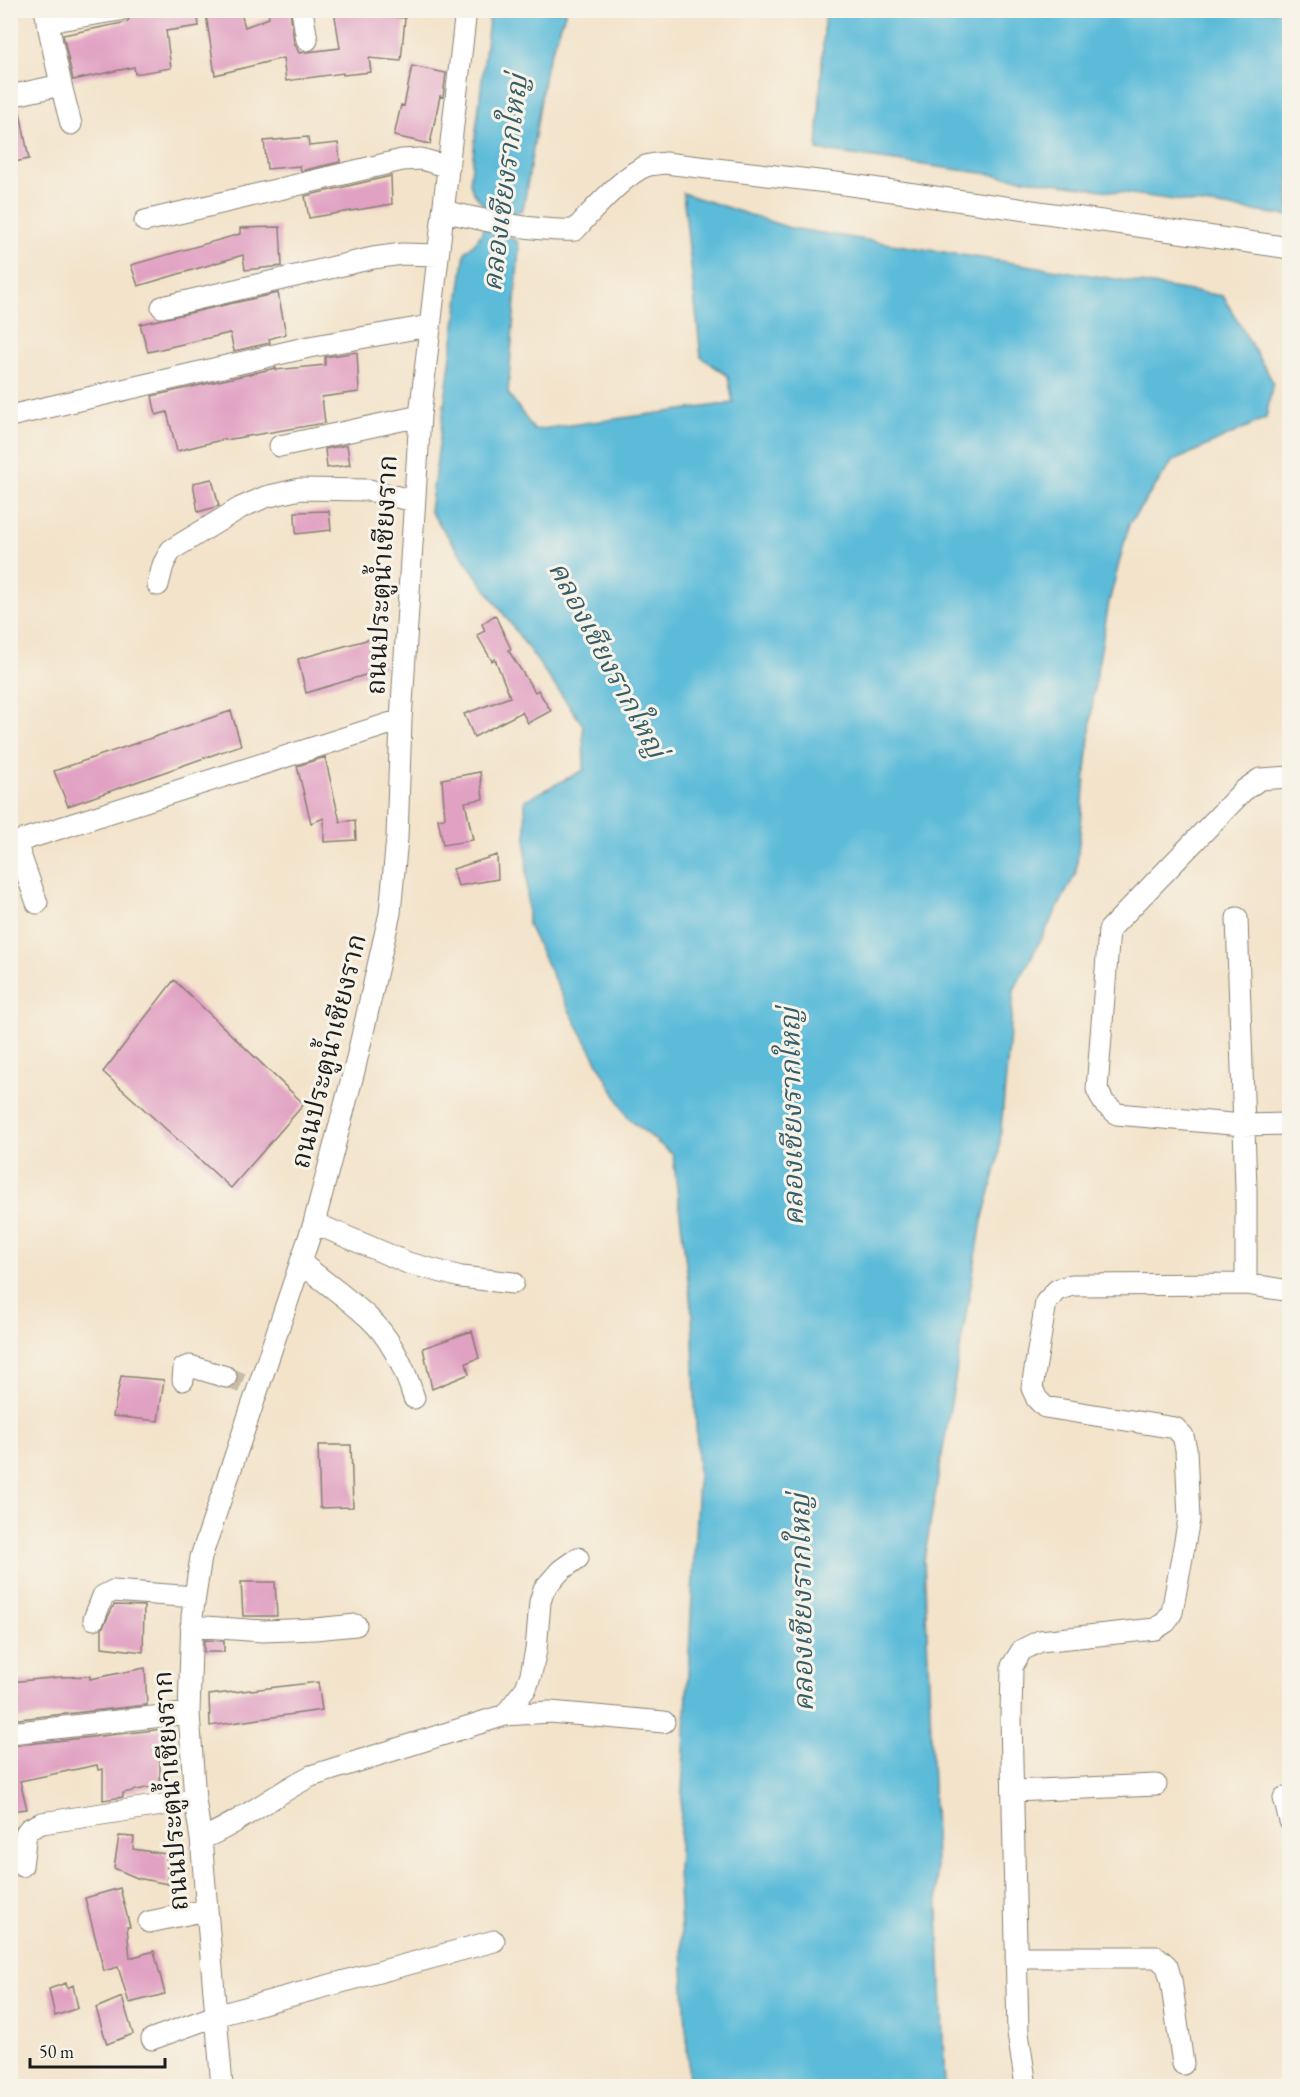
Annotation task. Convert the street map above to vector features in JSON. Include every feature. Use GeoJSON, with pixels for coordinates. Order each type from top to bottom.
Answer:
{"type":"FeatureCollection","features":[{"type":"Feature","properties":{"kind":"street"},"geometry":{"type":"LineString","coordinates":[[71,124],[46,16],[120,10]]}},
{"type":"Feature","properties":{"kind":"street"},"geometry":{"type":"LineString","coordinates":[[302,10],[307,40]]}},
{"type":"Feature","properties":{"kind":"street","name":"ถนนประตูน้ำเชียงราก"},"geometry":{"type":"LineString","coordinates":[[222,2086],[189,1713],[191,1626],[201,1557],[242,1383],[301,1263],[314,1223],[355,1067],[390,913],[397,838],[420,416],[466,10]]}},
{"type":"Feature","properties":{"kind":"street"},"geometry":{"type":"LineString","coordinates":[[10,96],[62,85]]}},
{"type":"Feature","properties":{"kind":"street"},"geometry":{"type":"LineString","coordinates":[[145,221],[402,160],[421,159],[449,167]]}},
{"type":"Feature","properties":{"kind":"street"},"geometry":{"type":"LineString","coordinates":[[443,211],[482,220],[561,231],[575,230],[595,207],[622,183],[645,166],[665,163],[844,184],[1290,248]]}},
{"type":"Feature","properties":{"kind":"street"},"geometry":{"type":"LineString","coordinates":[[162,307],[373,258],[438,255]]}},
{"type":"Feature","properties":{"kind":"street"},"geometry":{"type":"LineString","coordinates":[[10,416],[309,347],[429,326]]}},
{"type":"Feature","properties":{"kind":"street"},"geometry":{"type":"LineString","coordinates":[[280,446],[420,416]]}},
{"type":"Feature","properties":{"kind":"street"},"geometry":{"type":"LineString","coordinates":[[158,585],[163,564],[171,550],[240,508],[265,497],[300,489],[369,490],[414,501]]}},
{"type":"Feature","properties":{"kind":"street"},"geometry":{"type":"LineString","coordinates":[[37,903],[13,843],[402,720]]}},
{"type":"Feature","properties":{"kind":"street"},"geometry":{"type":"LineString","coordinates":[[1290,777],[1260,779],[1243,791],[1109,930],[1097,1089],[1104,1103],[1117,1114],[1243,1125],[1290,1124]]}},
{"type":"Feature","properties":{"kind":"street"},"geometry":{"type":"LineString","coordinates":[[1237,918],[1246,1284]]}},
{"type":"Feature","properties":{"kind":"street"},"geometry":{"type":"LineString","coordinates":[[314,1223],[408,1263],[461,1277],[513,1283]]}},
{"type":"Feature","properties":{"kind":"street"},"geometry":{"type":"LineString","coordinates":[[301,1263],[370,1319],[388,1341],[407,1375],[414,1398]]}},
{"type":"Feature","properties":{"kind":"street"},"geometry":{"type":"LineString","coordinates":[[1026,2086],[1018,2033],[1011,1717],[1012,1666],[1022,1650],[1040,1641],[1155,1629],[1166,1622],[1172,1612],[1189,1519],[1186,1449],[1183,1437],[1175,1428],[1045,1407],[1037,1399],[1032,1388],[1046,1302],[1057,1290],[1072,1285],[1246,1284],[1290,1291]]}},
{"type":"Feature","properties":{"kind":"street"},"geometry":{"type":"LineString","coordinates":[[183,1380],[184,1368],[190,1366],[242,1383]]}},
{"type":"Feature","properties":{"kind":"street"},"geometry":{"type":"LineString","coordinates":[[505,1715],[526,1688],[531,1674],[543,1589],[556,1574],[578,1558]]}},
{"type":"Feature","properties":{"kind":"street"},"geometry":{"type":"LineString","coordinates":[[94,1619],[103,1596],[113,1591],[195,1597]]}},
{"type":"Feature","properties":{"kind":"street"},"geometry":{"type":"LineString","coordinates":[[191,1626],[271,1631],[356,1625]]}},
{"type":"Feature","properties":{"kind":"street"},"geometry":{"type":"LineString","coordinates":[[201,1839],[243,1818],[287,1788],[311,1776],[505,1715],[550,1712],[664,1722]]}},
{"type":"Feature","properties":{"kind":"street"},"geometry":{"type":"LineString","coordinates":[[10,1733],[189,1713]]}},
{"type":"Feature","properties":{"kind":"street"},"geometry":{"type":"LineString","coordinates":[[1013,1791],[1156,1785]]}},
{"type":"Feature","properties":{"kind":"street"},"geometry":{"type":"LineString","coordinates":[[1284,1798],[1290,1821]]}},
{"type":"Feature","properties":{"kind":"street"},"geometry":{"type":"LineString","coordinates":[[22,1866],[26,1833],[29,1829],[42,1823],[195,1800]]}},
{"type":"Feature","properties":{"kind":"street"},"geometry":{"type":"LineString","coordinates":[[149,1922],[206,1910]]}},
{"type":"Feature","properties":{"kind":"street"},"geometry":{"type":"LineString","coordinates":[[152,2039],[215,2016],[494,1941]]}},
{"type":"Feature","properties":{"kind":"street"},"geometry":{"type":"LineString","coordinates":[[1016,1957],[1157,1957],[1167,1966],[1172,1980],[1184,2064]]}},
{"type":"Feature","properties":{"kind":"water","name":"คลองเชียงรากใหญ่"},"geometry":{"type":"Polygon","coordinates":[[[490,11],[566,11],[546,67],[524,205],[522,210],[509,215],[508,236],[517,241],[519,249],[508,393],[534,430],[733,403],[728,376],[701,357],[683,193],[790,228],[1223,296],[1273,382],[1266,418],[1172,462],[1129,524],[1109,602],[1094,690],[1076,873],[1014,990],[998,1161],[982,1221],[924,1560],[945,2086],[689,2086],[678,1869],[698,1479],[692,1314],[673,1155],[628,1118],[569,1010],[528,925],[525,800],[584,770],[583,725],[430,511],[465,252],[483,230],[485,220],[484,206],[473,192],[470,182],[490,11]]]}},
{"type":"Feature","properties":{"kind":"water"},"geometry":{"type":"Polygon","coordinates":[[[825,11],[1289,11],[1289,216],[817,150],[825,11]]]}},
{"type":"Feature","properties":{"kind":"building"},"geometry":{"type":"Polygon","coordinates":[[[162,10],[163,14],[197,10],[199,26],[166,31],[171,68],[135,74],[134,67],[73,80],[63,35],[127,22],[132,14],[162,10]]]}},
{"type":"Feature","properties":{"kind":"building"},"geometry":{"type":"Polygon","coordinates":[[[240,10],[245,27],[269,18],[268,10],[290,10],[294,42],[299,53],[340,48],[334,10],[359,10],[360,13],[405,18],[401,61],[369,58],[371,72],[343,75],[343,73],[286,81],[283,58],[215,75],[206,14],[240,10]]]}},
{"type":"Feature","properties":{"kind":"building"},"geometry":{"type":"Polygon","coordinates":[[[412,66],[446,73],[443,97],[440,96],[430,144],[394,136],[401,105],[404,106],[412,66]]]}},
{"type":"Feature","properties":{"kind":"building"},"geometry":{"type":"Polygon","coordinates":[[[19,107],[29,159],[10,163],[10,108],[19,107]]]}},
{"type":"Feature","properties":{"kind":"building"},"geometry":{"type":"Polygon","coordinates":[[[308,137],[309,146],[338,143],[340,162],[301,171],[300,166],[267,169],[264,141],[308,137]]]}},
{"type":"Feature","properties":{"kind":"building"},"geometry":{"type":"Polygon","coordinates":[[[391,176],[392,204],[309,218],[305,196],[391,176]]]}},
{"type":"Feature","properties":{"kind":"building"},"geometry":{"type":"Polygon","coordinates":[[[280,227],[282,266],[245,270],[243,255],[138,286],[131,265],[240,234],[240,228],[280,227]]]}},
{"type":"Feature","properties":{"kind":"building"},"geometry":{"type":"Polygon","coordinates":[[[278,293],[286,334],[269,339],[270,343],[234,351],[230,333],[148,352],[140,324],[278,293]]]}},
{"type":"Feature","properties":{"kind":"building"},"geometry":{"type":"Polygon","coordinates":[[[357,352],[359,392],[322,397],[325,423],[225,439],[177,451],[167,412],[156,415],[152,396],[276,368],[276,370],[325,365],[325,357],[357,352]]]}},
{"type":"Feature","properties":{"kind":"building"},"geometry":{"type":"Polygon","coordinates":[[[347,445],[350,465],[327,468],[325,449],[347,445]]]}},
{"type":"Feature","properties":{"kind":"building"},"geometry":{"type":"Polygon","coordinates":[[[212,479],[219,506],[198,512],[193,483],[212,479]]]}},
{"type":"Feature","properties":{"kind":"building"},"geometry":{"type":"Polygon","coordinates":[[[329,511],[331,530],[296,534],[295,512],[329,511]]]}},
{"type":"Feature","properties":{"kind":"building"},"geometry":{"type":"Polygon","coordinates":[[[495,615],[511,649],[508,650],[535,692],[538,690],[551,711],[528,723],[522,712],[474,737],[464,714],[510,697],[495,659],[492,661],[477,635],[485,631],[482,624],[495,615]]]}},
{"type":"Feature","properties":{"kind":"building"},"geometry":{"type":"Polygon","coordinates":[[[377,637],[385,669],[306,693],[298,659],[377,637]]]}},
{"type":"Feature","properties":{"kind":"building"},"geometry":{"type":"Polygon","coordinates":[[[231,711],[241,745],[68,806],[54,771],[231,711]]]}},
{"type":"Feature","properties":{"kind":"building"},"geometry":{"type":"Polygon","coordinates":[[[325,757],[340,822],[355,820],[356,840],[324,842],[324,818],[311,823],[297,766],[325,757]]]}},
{"type":"Feature","properties":{"kind":"building"},"geometry":{"type":"Polygon","coordinates":[[[480,772],[483,799],[465,802],[473,840],[443,845],[438,819],[445,818],[442,779],[480,772]]]}},
{"type":"Feature","properties":{"kind":"building"},"geometry":{"type":"Polygon","coordinates":[[[497,855],[498,879],[458,886],[453,869],[497,855]]]}},
{"type":"Feature","properties":{"kind":"building"},"geometry":{"type":"Polygon","coordinates":[[[174,980],[304,1104],[231,1188],[103,1072],[174,980]]]}},
{"type":"Feature","properties":{"kind":"building"},"geometry":{"type":"Polygon","coordinates":[[[472,1331],[479,1358],[466,1363],[469,1374],[432,1389],[423,1348],[472,1331]]]}},
{"type":"Feature","properties":{"kind":"building"},"geometry":{"type":"Polygon","coordinates":[[[121,1376],[164,1380],[158,1421],[113,1416],[121,1376]]]}},
{"type":"Feature","properties":{"kind":"building"},"geometry":{"type":"Polygon","coordinates":[[[318,1445],[351,1445],[353,1507],[320,1508],[318,1445]]]}},
{"type":"Feature","properties":{"kind":"building"},"geometry":{"type":"Polygon","coordinates":[[[241,1582],[275,1582],[277,1616],[243,1616],[241,1582]]]}},
{"type":"Feature","properties":{"kind":"building"},"geometry":{"type":"Polygon","coordinates":[[[114,1605],[144,1606],[143,1652],[102,1647],[102,1629],[114,1605]]]}},
{"type":"Feature","properties":{"kind":"building"},"geometry":{"type":"Polygon","coordinates":[[[204,1640],[224,1641],[224,1652],[204,1652],[204,1640]]]}},
{"type":"Feature","properties":{"kind":"building"},"geometry":{"type":"Polygon","coordinates":[[[145,1668],[147,1705],[10,1720],[10,1682],[61,1677],[90,1676],[90,1679],[145,1668]]]}},
{"type":"Feature","properties":{"kind":"building"},"geometry":{"type":"Polygon","coordinates":[[[318,1682],[322,1710],[210,1726],[209,1695],[318,1682]]]}},
{"type":"Feature","properties":{"kind":"building"},"geometry":{"type":"Polygon","coordinates":[[[164,1729],[167,1760],[160,1761],[160,1785],[123,1793],[123,1797],[103,1800],[103,1769],[98,1770],[97,1765],[20,1781],[27,1809],[10,1811],[10,1746],[164,1729]]]}},
{"type":"Feature","properties":{"kind":"building"},"geometry":{"type":"Polygon","coordinates":[[[119,1836],[134,1837],[133,1849],[166,1854],[168,1884],[137,1878],[114,1868],[119,1836]]]}},
{"type":"Feature","properties":{"kind":"building"},"geometry":{"type":"Polygon","coordinates":[[[120,1888],[130,1927],[127,1927],[130,1958],[154,1951],[165,1994],[129,2003],[118,1967],[104,1971],[85,1898],[120,1888]]]}},
{"type":"Feature","properties":{"kind":"building"},"geometry":{"type":"Polygon","coordinates":[[[66,1983],[67,1988],[73,1985],[78,2008],[55,2016],[49,1989],[66,1983]]]}},
{"type":"Feature","properties":{"kind":"building"},"geometry":{"type":"Polygon","coordinates":[[[122,1997],[133,2034],[107,2044],[96,2008],[122,1997]]]}},
{"type":"Feature","properties":{"kind":"tunnel"},"geometry":{"type":"LineString","coordinates":[[226,1377],[242,1383]]}}]}
